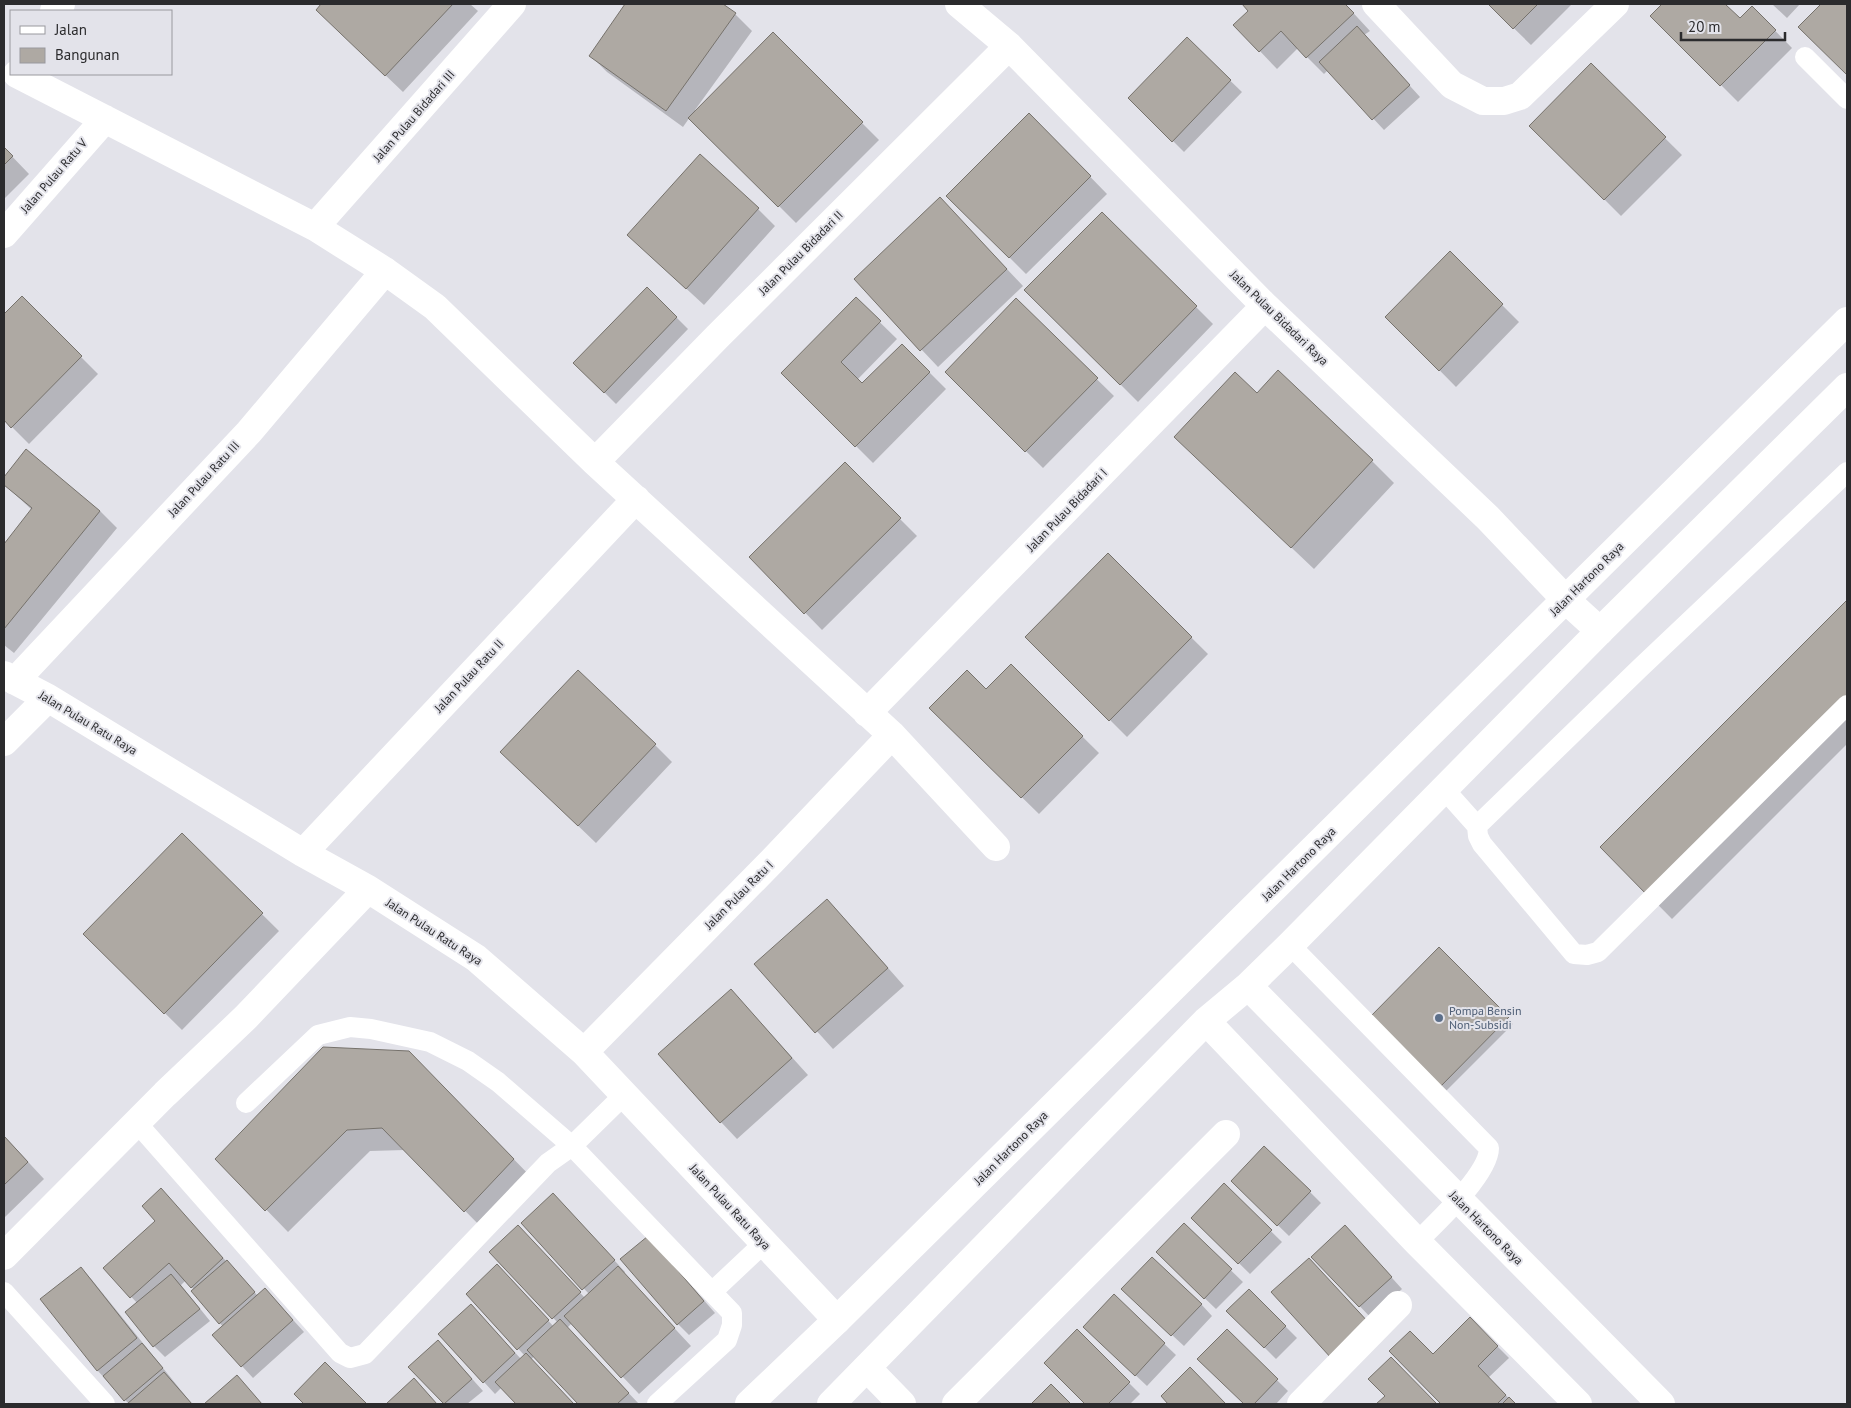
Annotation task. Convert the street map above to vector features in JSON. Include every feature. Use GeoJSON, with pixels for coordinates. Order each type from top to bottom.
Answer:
{"type":"FeatureCollection","features":[{"type":"Feature","properties":{"kind":"street","name":"Jalan Pulau Bidadari III"},"geometry":{"type":"LineString","coordinates":[[315,227],[512,4]]}},
{"type":"Feature","properties":{"kind":"street","name":"Jalan Pulau Bidadari Raya"},"geometry":{"type":"LineString","coordinates":[[959,4],[1009,46],[1265,306],[1488,518],[1566,600],[1600,631]]}},
{"type":"Feature","properties":{"kind":"street"},"geometry":{"type":"LineString","coordinates":[[1376,4],[1452,85],[1483,100],[1504,102],[1520,96],[1615,4]]}},
{"type":"Feature","properties":{"kind":"street","name":"Jalan Pulau Bidadari II"},"geometry":{"type":"LineString","coordinates":[[595,462],[718,336],[1009,46]]}},
{"type":"Feature","properties":{"kind":"street"},"geometry":{"type":"LineString","coordinates":[[19,75],[315,227],[385,271],[435,307],[595,462],[892,735],[996,847]]}},
{"type":"Feature","properties":{"kind":"street","name":"Jalan Pulau Ratu V"},"geometry":{"type":"LineString","coordinates":[[4,234],[105,119]]}},
{"type":"Feature","properties":{"kind":"street","name":"Jalan Pulau Ratu III"},"geometry":{"type":"LineString","coordinates":[[10,678],[249,432],[385,271]]}},
{"type":"Feature","properties":{"kind":"street","name":"Jalan Pulau Bidadari I"},"geometry":{"type":"LineString","coordinates":[[867,713],[1265,306]]}},
{"type":"Feature","properties":{"kind":"street","name":"Jalan Hartono Raya"},"geometry":{"type":"LineString","coordinates":[[749,1404],[838,1320],[1847,321]]}},
{"type":"Feature","properties":{"kind":"street"},"geometry":{"type":"LineString","coordinates":[[842,1401],[867,1368],[1206,1021],[1248,986],[1290,945],[1600,631],[1847,387]]}},
{"type":"Feature","properties":{"kind":"street","name":"Jalan Pulau Ratu II"},"geometry":{"type":"LineString","coordinates":[[303,853],[636,499]]}},
{"type":"Feature","properties":{"kind":"street","name":"Jalan Pulau Ratu Raya"},"geometry":{"type":"LineString","coordinates":[[10,678],[48,698],[303,853],[368,889],[476,958],[584,1052],[838,1320]]}},
{"type":"Feature","properties":{"kind":"street"},"geometry":{"type":"LineString","coordinates":[[4,742],[48,698]]}},
{"type":"Feature","properties":{"kind":"street","name":"Jalan Pulau Ratu I"},"geometry":{"type":"LineString","coordinates":[[584,1052],[774,860],[892,735]]}},
{"type":"Feature","properties":{"kind":"street"},"geometry":{"type":"LineString","coordinates":[[4,1256],[246,1016],[368,889]]}},
{"type":"Feature","properties":{"kind":"street","name":"Jalan Hartono Raya"},"geometry":{"type":"LineString","coordinates":[[1248,986],[1662,1404]]}},
{"type":"Feature","properties":{"kind":"street"},"geometry":{"type":"LineString","coordinates":[[1206,1021],[1417,1242],[1578,1404]]}},
{"type":"Feature","properties":{"kind":"street"},"geometry":{"type":"LineString","coordinates":[[956,1404],[1226,1134]]}},
{"type":"Feature","properties":{"kind":"street"},"geometry":{"type":"LineString","coordinates":[[1301,1404],[1398,1305]]}},
{"type":"Feature","properties":{"kind":"street"},"geometry":{"type":"LineString","coordinates":[[867,1368],[902,1404]]}},
{"type":"Feature","properties":{"kind":"lane"},"geometry":{"type":"LineString","coordinates":[[1805,57],[1847,98]]}},
{"type":"Feature","properties":{"kind":"lane"},"geometry":{"type":"LineString","coordinates":[[1478,826],[1639,669],[1847,472]]}},
{"type":"Feature","properties":{"kind":"lane"},"geometry":{"type":"LineString","coordinates":[[1444,789],[1478,826],[1478,836],[1482,844],[1574,954],[1587,956],[1598,952],[1847,705]]}},
{"type":"Feature","properties":{"kind":"lane"},"geometry":{"type":"LineString","coordinates":[[1290,945],[1489,1148],[1489,1157],[1459,1200],[1417,1242]]}},
{"type":"Feature","properties":{"kind":"lane"},"geometry":{"type":"LineString","coordinates":[[246,1103],[318,1035],[350,1028],[371,1029],[430,1042],[468,1061],[498,1082],[572,1146],[732,1313],[732,1325],[727,1340],[657,1404]]}},
{"type":"Feature","properties":{"kind":"lane"},"geometry":{"type":"LineString","coordinates":[[137,1123],[340,1352],[350,1358],[365,1354],[548,1163],[572,1146],[624,1095]]}},
{"type":"Feature","properties":{"kind":"lane"},"geometry":{"type":"LineString","coordinates":[[712,1292],[764,1243]]}},
{"type":"Feature","properties":{"kind":"lane"},"geometry":{"type":"LineString","coordinates":[[4,1292],[105,1404]]}},
{"type":"Feature","properties":{"kind":"building"},"geometry":{"type":"Polygon","coordinates":[[[321,4],[453,4],[385,76],[316,10],[321,4]]]}},
{"type":"Feature","properties":{"kind":"building"},"geometry":{"type":"Polygon","coordinates":[[[625,4],[723,4],[736,13],[666,111],[589,56],[625,4]]]}},
{"type":"Feature","properties":{"kind":"building"},"geometry":{"type":"Polygon","coordinates":[[[1242,4],[1345,4],[1354,13],[1306,58],[1281,31],[1259,52],[1233,25],[1248,11],[1242,4]]]}},
{"type":"Feature","properties":{"kind":"building"},"geometry":{"type":"Polygon","coordinates":[[[1488,4],[1538,4],[1513,29],[1488,4]]]}},
{"type":"Feature","properties":{"kind":"building"},"geometry":{"type":"Polygon","coordinates":[[[1662,4],[1725,4],[1740,18],[1752,6],[1776,30],[1720,86],[1650,16],[1662,4]]]}},
{"type":"Feature","properties":{"kind":"building"},"geometry":{"type":"Polygon","coordinates":[[[1821,4],[1845,4],[1847,6],[1847,75],[1798,27],[1821,4]]]}},
{"type":"Feature","properties":{"kind":"building"},"geometry":{"type":"Polygon","coordinates":[[[1357,26],[1410,85],[1372,120],[1319,62],[1357,26]]]}},
{"type":"Feature","properties":{"kind":"building"},"geometry":{"type":"Polygon","coordinates":[[[773,32],[863,122],[778,207],[688,118],[773,32]]]}},
{"type":"Feature","properties":{"kind":"building"},"geometry":{"type":"Polygon","coordinates":[[[1187,37],[1231,80],[1172,142],[1128,98],[1187,37]]]}},
{"type":"Feature","properties":{"kind":"building"},"geometry":{"type":"Polygon","coordinates":[[[1591,63],[1666,137],[1604,200],[1529,126],[1591,63]]]}},
{"type":"Feature","properties":{"kind":"building"},"geometry":{"type":"Polygon","coordinates":[[[1029,113],[1091,176],[1009,258],[946,196],[1029,113]]]}},
{"type":"Feature","properties":{"kind":"building"},"geometry":{"type":"Polygon","coordinates":[[[4,147],[13,156],[4,165],[4,147]]]}},
{"type":"Feature","properties":{"kind":"building"},"geometry":{"type":"Polygon","coordinates":[[[700,154],[759,208],[686,289],[627,235],[700,154]]]}},
{"type":"Feature","properties":{"kind":"building"},"geometry":{"type":"Polygon","coordinates":[[[940,197],[1007,269],[920,351],[854,279],[940,197]]]}},
{"type":"Feature","properties":{"kind":"building"},"geometry":{"type":"Polygon","coordinates":[[[1102,212],[1197,306],[1120,385],[1024,290],[1102,212]]]}},
{"type":"Feature","properties":{"kind":"building"},"geometry":{"type":"Polygon","coordinates":[[[1450,251],[1503,304],[1439,371],[1385,317],[1450,251]]]}},
{"type":"Feature","properties":{"kind":"building"},"geometry":{"type":"Polygon","coordinates":[[[647,287],[677,317],[604,393],[573,363],[647,287]]]}},
{"type":"Feature","properties":{"kind":"building"},"geometry":{"type":"Polygon","coordinates":[[[22,296],[82,356],[11,428],[4,420],[4,314],[22,296]]]}},
{"type":"Feature","properties":{"kind":"building"},"geometry":{"type":"Polygon","coordinates":[[[856,297],[881,321],[841,362],[862,383],[902,344],[930,372],[855,447],[781,373],[856,297]]]}},
{"type":"Feature","properties":{"kind":"building"},"geometry":{"type":"Polygon","coordinates":[[[1016,298],[1098,378],[1025,452],[945,372],[1016,298]]]}},
{"type":"Feature","properties":{"kind":"building"},"geometry":{"type":"Polygon","coordinates":[[[1278,370],[1373,460],[1291,548],[1174,437],[1235,372],[1257,393],[1278,370]]]}},
{"type":"Feature","properties":{"kind":"building"},"geometry":{"type":"Polygon","coordinates":[[[26,449],[100,511],[4,629],[4,544],[32,508],[4,485],[4,477],[26,449]]]}},
{"type":"Feature","properties":{"kind":"building"},"geometry":{"type":"Polygon","coordinates":[[[845,462],[901,518],[804,614],[749,557],[845,462]]]}},
{"type":"Feature","properties":{"kind":"building"},"geometry":{"type":"Polygon","coordinates":[[[1108,553],[1192,637],[1109,721],[1025,637],[1108,553]]]}},
{"type":"Feature","properties":{"kind":"building"},"geometry":{"type":"Polygon","coordinates":[[[1847,600],[1847,700],[1649,897],[1600,847],[1847,600]]]}},
{"type":"Feature","properties":{"kind":"building"},"geometry":{"type":"Polygon","coordinates":[[[1011,664],[1083,736],[1021,798],[929,708],[967,670],[986,689],[1011,664]]]}},
{"type":"Feature","properties":{"kind":"building"},"geometry":{"type":"Polygon","coordinates":[[[578,670],[656,744],[578,826],[500,752],[578,670]]]}},
{"type":"Feature","properties":{"kind":"building"},"geometry":{"type":"Polygon","coordinates":[[[182,833],[263,913],[164,1014],[83,934],[182,833]]]}},
{"type":"Feature","properties":{"kind":"building"},"geometry":{"type":"Polygon","coordinates":[[[827,899],[888,968],[815,1033],[754,964],[827,899]]]}},
{"type":"Feature","properties":{"kind":"building","name":"Pompa Bensin Non-Subsidi"},"geometry":{"type":"Polygon","coordinates":[[[1439,947],[1509,1017],[1439,1088],[1369,1018],[1439,947]]]}},
{"type":"Feature","properties":{"kind":"building"},"geometry":{"type":"Polygon","coordinates":[[[731,989],[792,1058],[720,1123],[658,1054],[731,989]]]}},
{"type":"Feature","properties":{"kind":"building"},"geometry":{"type":"Polygon","coordinates":[[[323,1047],[409,1051],[514,1159],[464,1212],[382,1128],[347,1130],[265,1211],[215,1159],[323,1047]]]}},
{"type":"Feature","properties":{"kind":"building"},"geometry":{"type":"Polygon","coordinates":[[[4,1136],[28,1162],[4,1185],[4,1136]]]}},
{"type":"Feature","properties":{"kind":"building"},"geometry":{"type":"Polygon","coordinates":[[[1264,1146],[1311,1191],[1277,1226],[1231,1181],[1264,1146]]]}},
{"type":"Feature","properties":{"kind":"building"},"geometry":{"type":"Polygon","coordinates":[[[1224,1183],[1272,1230],[1238,1264],[1191,1218],[1224,1183]]]}},
{"type":"Feature","properties":{"kind":"building"},"geometry":{"type":"Polygon","coordinates":[[[161,1188],[223,1258],[191,1288],[169,1263],[130,1298],[103,1268],[155,1221],[142,1206],[161,1188]]]}},
{"type":"Feature","properties":{"kind":"building"},"geometry":{"type":"Polygon","coordinates":[[[553,1193],[615,1260],[582,1290],[521,1223],[553,1193]]]}},
{"type":"Feature","properties":{"kind":"building"},"geometry":{"type":"Polygon","coordinates":[[[1184,1223],[1232,1269],[1204,1299],[1156,1252],[1184,1223]]]}},
{"type":"Feature","properties":{"kind":"building"},"geometry":{"type":"Polygon","coordinates":[[[518,1225],[581,1292],[552,1319],[489,1252],[518,1225]]]}},
{"type":"Feature","properties":{"kind":"building"},"geometry":{"type":"Polygon","coordinates":[[[1345,1225],[1392,1277],[1359,1307],[1311,1257],[1345,1225]]]}},
{"type":"Feature","properties":{"kind":"building"},"geometry":{"type":"Polygon","coordinates":[[[648,1236],[704,1301],[677,1325],[620,1259],[648,1236]]]}},
{"type":"Feature","properties":{"kind":"building"},"geometry":{"type":"Polygon","coordinates":[[[1152,1257],[1202,1304],[1171,1336],[1121,1289],[1152,1257]]]}},
{"type":"Feature","properties":{"kind":"building"},"geometry":{"type":"Polygon","coordinates":[[[1309,1258],[1370,1324],[1332,1359],[1271,1292],[1309,1258]]]}},
{"type":"Feature","properties":{"kind":"building"},"geometry":{"type":"Polygon","coordinates":[[[227,1260],[255,1292],[219,1324],[191,1291],[227,1260]]]}},
{"type":"Feature","properties":{"kind":"building"},"geometry":{"type":"Polygon","coordinates":[[[497,1264],[549,1320],[517,1350],[466,1294],[497,1264]]]}},
{"type":"Feature","properties":{"kind":"building"},"geometry":{"type":"Polygon","coordinates":[[[618,1266],[675,1328],[621,1378],[564,1316],[618,1266]]]}},
{"type":"Feature","properties":{"kind":"building"},"geometry":{"type":"Polygon","coordinates":[[[81,1267],[137,1338],[97,1371],[40,1299],[81,1267]]]}},
{"type":"Feature","properties":{"kind":"building"},"geometry":{"type":"Polygon","coordinates":[[[171,1274],[200,1309],[153,1347],[125,1312],[171,1274]]]}},
{"type":"Feature","properties":{"kind":"building"},"geometry":{"type":"Polygon","coordinates":[[[265,1288],[293,1320],[241,1367],[212,1335],[265,1288]]]}},
{"type":"Feature","properties":{"kind":"building"},"geometry":{"type":"Polygon","coordinates":[[[1249,1289],[1286,1326],[1264,1348],[1226,1311],[1249,1289]]]}},
{"type":"Feature","properties":{"kind":"building"},"geometry":{"type":"Polygon","coordinates":[[[1114,1294],[1165,1343],[1135,1376],[1083,1327],[1114,1294]]]}},
{"type":"Feature","properties":{"kind":"building"},"geometry":{"type":"Polygon","coordinates":[[[471,1304],[515,1353],[483,1383],[438,1334],[471,1304]]]}},
{"type":"Feature","properties":{"kind":"building"},"geometry":{"type":"Polygon","coordinates":[[[1470,1317],[1498,1346],[1478,1366],[1506,1395],[1497,1404],[1441,1404],[1389,1351],[1410,1331],[1433,1354],[1470,1317]]]}},
{"type":"Feature","properties":{"kind":"building"},"geometry":{"type":"Polygon","coordinates":[[[560,1319],[629,1393],[617,1404],[578,1404],[527,1350],[560,1319]]]}},
{"type":"Feature","properties":{"kind":"building"},"geometry":{"type":"Polygon","coordinates":[[[1077,1329],[1130,1382],[1108,1404],[1085,1404],[1044,1363],[1077,1329]]]}},
{"type":"Feature","properties":{"kind":"building"},"geometry":{"type":"Polygon","coordinates":[[[1227,1329],[1278,1379],[1254,1404],[1244,1404],[1197,1359],[1227,1329]]]}},
{"type":"Feature","properties":{"kind":"building"},"geometry":{"type":"Polygon","coordinates":[[[438,1340],[472,1379],[444,1404],[408,1367],[438,1340]]]}},
{"type":"Feature","properties":{"kind":"building"},"geometry":{"type":"Polygon","coordinates":[[[142,1343],[163,1368],[124,1401],[103,1376],[142,1343]]]}},
{"type":"Feature","properties":{"kind":"building"},"geometry":{"type":"Polygon","coordinates":[[[526,1353],[574,1404],[516,1404],[495,1382],[526,1353]]]}},
{"type":"Feature","properties":{"kind":"building"},"geometry":{"type":"Polygon","coordinates":[[[1391,1357],[1437,1404],[1376,1404],[1385,1396],[1368,1379],[1391,1357]]]}},
{"type":"Feature","properties":{"kind":"building"},"geometry":{"type":"Polygon","coordinates":[[[325,1362],[366,1403],[304,1404],[294,1394],[325,1362]]]}},
{"type":"Feature","properties":{"kind":"building"},"geometry":{"type":"Polygon","coordinates":[[[1190,1367],[1226,1404],[1168,1404],[1161,1396],[1190,1367]]]}},
{"type":"Feature","properties":{"kind":"building"},"geometry":{"type":"Polygon","coordinates":[[[164,1372],[192,1404],[127,1404],[164,1372]]]}},
{"type":"Feature","properties":{"kind":"building"},"geometry":{"type":"Polygon","coordinates":[[[237,1375],[262,1404],[204,1404],[237,1375]]]}},
{"type":"Feature","properties":{"kind":"building"},"geometry":{"type":"Polygon","coordinates":[[[414,1378],[437,1404],[386,1404],[414,1378]]]}},
{"type":"Feature","properties":{"kind":"building"},"geometry":{"type":"Polygon","coordinates":[[[1051,1384],[1071,1404],[1031,1404],[1051,1384]]]}},
{"type":"Feature","properties":{"kind":"building"},"geometry":{"type":"Polygon","coordinates":[[[1509,1397],[1516,1404],[1502,1404],[1509,1397]]]}},
{"type":"Feature","properties":{"kind":"place","name":"Pompa Bensin Non-Subsidi"},"geometry":{"type":"Point","coordinates":[1439,1018]}}]}
